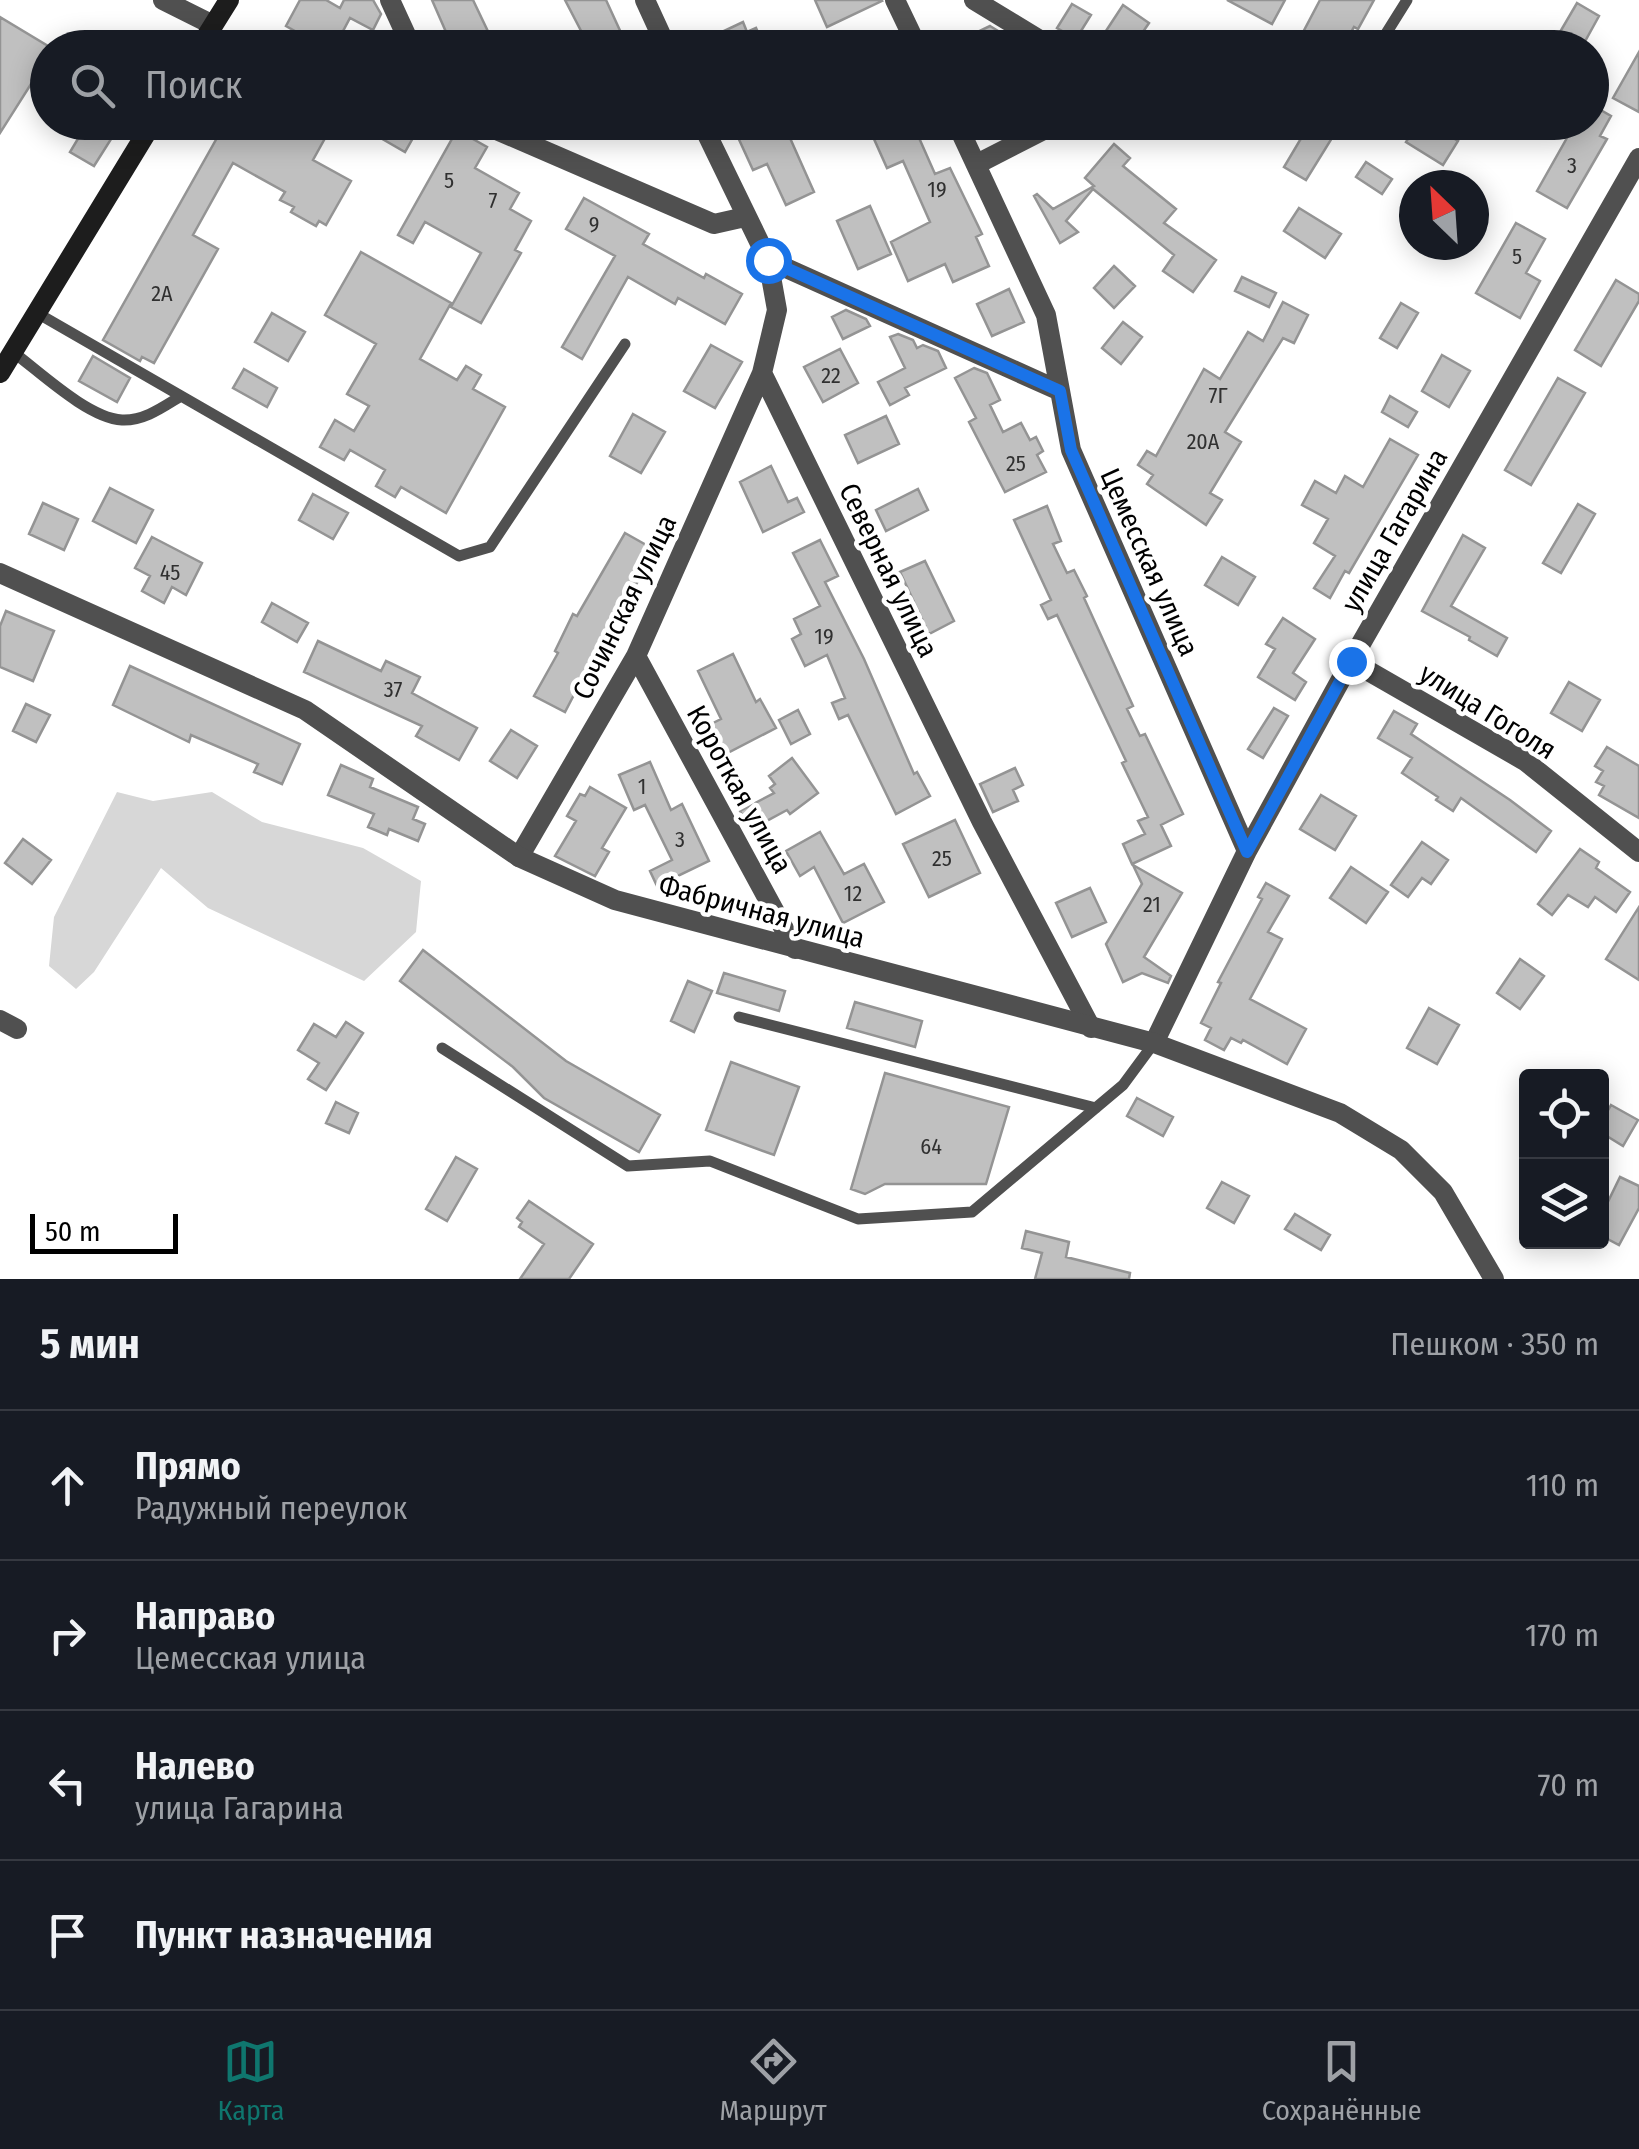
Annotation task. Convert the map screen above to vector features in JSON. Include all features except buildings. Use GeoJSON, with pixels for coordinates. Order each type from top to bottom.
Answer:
{"type":"FeatureCollection","features":[{"type":"Feature","properties":{"kind":"main road"},"geometry":{"type":"LineString","coordinates":[[210,30],[229,0]]}},
{"type":"Feature","properties":{"kind":"main road"},"geometry":{"type":"LineString","coordinates":[[0,373],[142,140]]}},
{"type":"Feature","properties":{"kind":"street"},"geometry":{"type":"LineString","coordinates":[[162,0],[213,24]]}},
{"type":"Feature","properties":{"kind":"street"},"geometry":{"type":"LineString","coordinates":[[390,0],[404,30]]}},
{"type":"Feature","properties":{"kind":"street"},"geometry":{"type":"LineString","coordinates":[[645,0],[659,30]]}},
{"type":"Feature","properties":{"kind":"street"},"geometry":{"type":"LineString","coordinates":[[894,0],[909,30]]}},
{"type":"Feature","properties":{"kind":"street"},"geometry":{"type":"LineString","coordinates":[[974,0],[1023,30]]}},
{"type":"Feature","properties":{"kind":"street"},"geometry":{"type":"LineString","coordinates":[[520,140],[714,224],[745,216]]}},
{"type":"Feature","properties":{"kind":"street"},"geometry":{"type":"LineString","coordinates":[[710,140],[768,260],[777,310],[762,373]]}},
{"type":"Feature","properties":{"kind":"street","name":"Цемесская улица"},"geometry":{"type":"LineString","coordinates":[[965,140],[1046,315],[1071,450],[1247,852]]}},
{"type":"Feature","properties":{"kind":"street"},"geometry":{"type":"LineString","coordinates":[[977,164],[1024,140]]}},
{"type":"Feature","properties":{"kind":"street","name":"улица Гагарина"},"geometry":{"type":"LineString","coordinates":[[1154,1043],[1247,852],[1351,661],[1639,158]]}},
{"type":"Feature","properties":{"kind":"street"},"geometry":{"type":"LineString","coordinates":[[768,260],[1060,391]]}},
{"type":"Feature","properties":{"kind":"street","name":"Сочинская улица"},"geometry":{"type":"LineString","coordinates":[[518,857],[636,656],[762,373]]}},
{"type":"Feature","properties":{"kind":"street","name":"Северная улица"},"geometry":{"type":"LineString","coordinates":[[762,373],[982,822],[1091,1028]]}},
{"type":"Feature","properties":{"kind":"street","name":"Фабричная улица"},"geometry":{"type":"LineString","coordinates":[[0,573],[305,710],[518,857],[615,900],[1154,1043],[1340,1112],[1402,1150],[1443,1192],[1494,1279]]}},
{"type":"Feature","properties":{"kind":"street","name":"Короткая улица"},"geometry":{"type":"LineString","coordinates":[[636,656],[795,949]]}},
{"type":"Feature","properties":{"kind":"street","name":"улица Гоголя"},"geometry":{"type":"LineString","coordinates":[[1351,661],[1525,761],[1639,852]]}},
{"type":"Feature","properties":{"kind":"lane"},"geometry":{"type":"LineString","coordinates":[[1388,30],[1408,0]]}},
{"type":"Feature","properties":{"kind":"lane"},"geometry":{"type":"LineString","coordinates":[[37,313],[459,556],[490,546],[625,344]]}},
{"type":"Feature","properties":{"kind":"lane"},"geometry":{"type":"LineString","coordinates":[[13,352],[69,394],[120,420],[143,417],[181,396]]}},
{"type":"Feature","properties":{"kind":"lane"},"geometry":{"type":"LineString","coordinates":[[739,1017],[1096,1108]]}},
{"type":"Feature","properties":{"kind":"lane"},"geometry":{"type":"LineString","coordinates":[[442,1048],[628,1166],[710,1160],[858,1219],[972,1212],[1123,1085],[1154,1043]]}},
{"type":"Feature","properties":{"kind":"shaded area"},"geometry":{"type":"Polygon","coordinates":[[[117,792],[153,801],[212,792],[262,822],[363,848],[421,881],[416,932],[364,981],[208,908],[161,868],[94,972],[76,989],[49,966],[54,917],[117,792]]]}},
{"type":"Feature","properties":{"kind":"route"},"geometry":{"type":"LineString","coordinates":[[768,260],[1060,391],[1071,450],[1247,852],[1351,661]]}}]}
